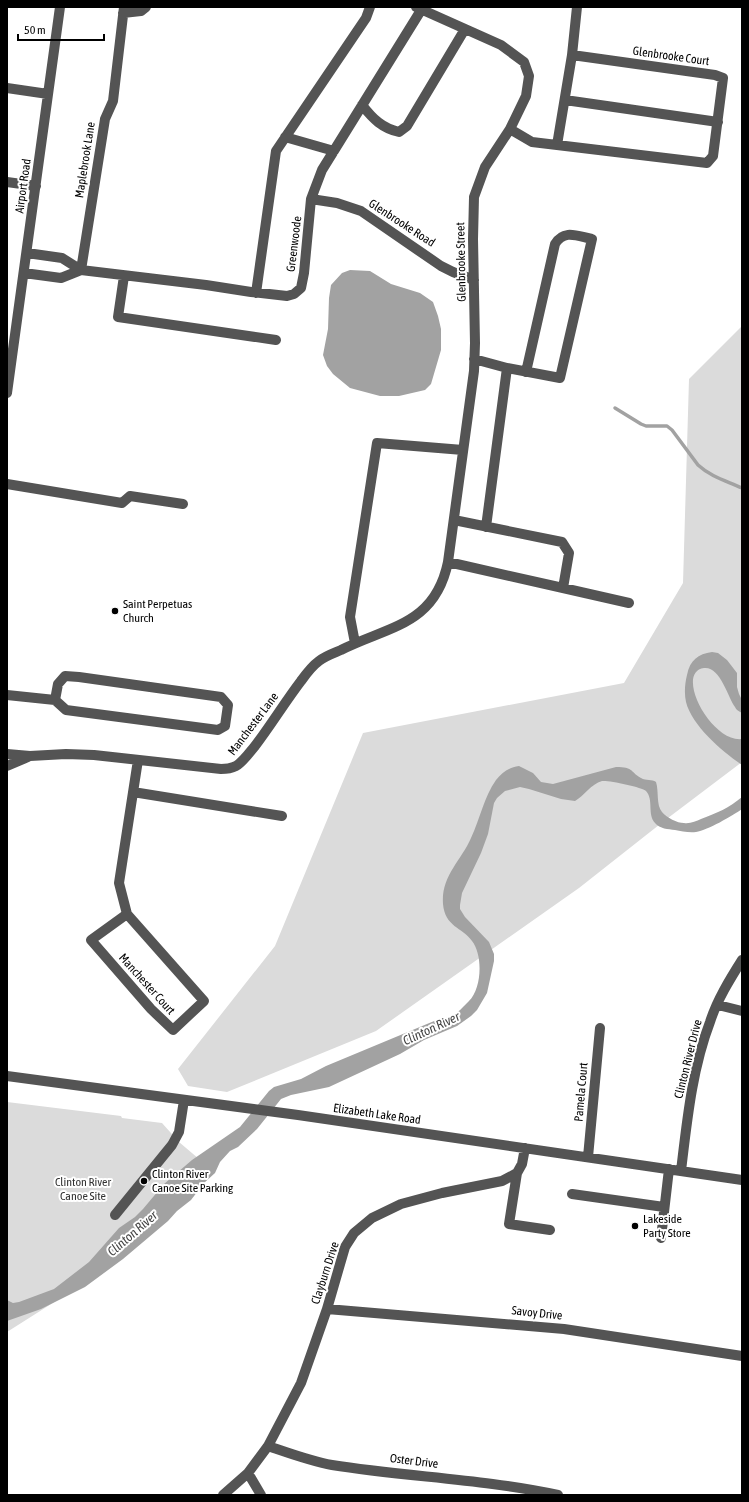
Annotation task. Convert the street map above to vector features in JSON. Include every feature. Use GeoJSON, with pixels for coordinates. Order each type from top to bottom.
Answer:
{"type":"FeatureCollection","features":[{"type":"Feature","properties":{"kind":"street","name":"Airport Road"},"geometry":{"type":"LineString","coordinates":[[7,393],[60,7]]}},
{"type":"Feature","properties":{"kind":"street"},"geometry":{"type":"LineString","coordinates":[[124,10],[141,11],[146,7]]}},
{"type":"Feature","properties":{"kind":"street"},"geometry":{"type":"LineString","coordinates":[[256,293],[276,151],[366,18],[370,7]]}},
{"type":"Feature","properties":{"kind":"street"},"geometry":{"type":"LineString","coordinates":[[557,145],[572,55],[577,7]]}},
{"type":"Feature","properties":{"kind":"street","name":"Glenbrooke Street"},"geometry":{"type":"LineString","coordinates":[[420,8],[502,45],[524,62],[530,76],[526,96],[510,129],[485,167],[474,197],[474,360],[448,562],[446,573],[437,594]]}},
{"type":"Feature","properties":{"kind":"street","name":"Greenwoode"},"geometry":{"type":"LineString","coordinates":[[27,253],[62,258],[81,270],[206,285],[256,293],[287,296],[294,294],[300,288],[304,273],[312,199],[322,170],[420,8]]}},
{"type":"Feature","properties":{"kind":"street","name":"Maplebrook Lane"},"geometry":{"type":"LineString","coordinates":[[81,270],[105,119],[113,101],[124,10]]}},
{"type":"Feature","properties":{"kind":"street"},"geometry":{"type":"LineString","coordinates":[[362,105],[373,119],[388,129],[399,132],[407,126],[465,29]]}},
{"type":"Feature","properties":{"kind":"street","name":"Glenbrooke Court"},"geometry":{"type":"LineString","coordinates":[[510,129],[532,142],[707,163],[713,156],[723,78],[715,75],[572,55]]}},
{"type":"Feature","properties":{"kind":"street"},"geometry":{"type":"LineString","coordinates":[[7,88],[48,94]]}},
{"type":"Feature","properties":{"kind":"street"},"geometry":{"type":"LineString","coordinates":[[565,100],[718,122]]}},
{"type":"Feature","properties":{"kind":"street"},"geometry":{"type":"LineString","coordinates":[[285,137],[334,151]]}},
{"type":"Feature","properties":{"kind":"street"},"geometry":{"type":"LineString","coordinates":[[7,182],[36,186]]}},
{"type":"Feature","properties":{"kind":"street","name":"Glenbrooke Road"},"geometry":{"type":"LineString","coordinates":[[312,199],[337,203],[361,211],[441,266],[474,280]]}},
{"type":"Feature","properties":{"kind":"street"},"geometry":{"type":"LineString","coordinates":[[474,360],[526,372],[560,378],[592,239],[569,234],[559,237],[555,244],[526,372]]}},
{"type":"Feature","properties":{"kind":"street","name":"Greenwoode"},"geometry":{"type":"LineString","coordinates":[[24,273],[61,278],[81,270]]}},
{"type":"Feature","properties":{"kind":"street"},"geometry":{"type":"LineString","coordinates":[[124,276],[118,317],[276,340]]}},
{"type":"Feature","properties":{"kind":"street"},"geometry":{"type":"LineString","coordinates":[[486,527],[507,368]]}},
{"type":"Feature","properties":{"kind":"street"},"geometry":{"type":"LineString","coordinates":[[355,643],[350,617],[377,443],[463,450]]}},
{"type":"Feature","properties":{"kind":"street"},"geometry":{"type":"LineString","coordinates":[[7,484],[122,503],[130,496],[183,504]]}},
{"type":"Feature","properties":{"kind":"street"},"geometry":{"type":"LineString","coordinates":[[454,520],[562,542],[569,553],[563,588]]}},
{"type":"Feature","properties":{"kind":"street"},"geometry":{"type":"LineString","coordinates":[[448,562],[629,603]]}},
{"type":"Feature","properties":{"kind":"street","name":"Manchester Lane"},"geometry":{"type":"LineString","coordinates":[[7,754],[30,756],[66,754],[94,755],[221,770],[236,766],[250,752],[293,691],[320,660],[355,643],[405,623],[421,611],[437,594]]}},
{"type":"Feature","properties":{"kind":"street"},"geometry":{"type":"LineString","coordinates":[[7,695],[55,700],[66,710],[218,730],[225,726],[228,705],[221,697],[66,676],[58,684],[55,700]]}},
{"type":"Feature","properties":{"kind":"street","name":"Manchester Lane"},"geometry":{"type":"LineString","coordinates":[[7,766],[30,756]]}},
{"type":"Feature","properties":{"kind":"street","name":"Manchester Court"},"geometry":{"type":"LineString","coordinates":[[127,914],[91,940],[151,1010],[173,1030],[204,1001],[127,914],[119,883],[138,760]]}},
{"type":"Feature","properties":{"kind":"street"},"geometry":{"type":"LineString","coordinates":[[133,792],[282,816]]}},
{"type":"Feature","properties":{"kind":"street","name":"Clinton River Drive"},"geometry":{"type":"LineString","coordinates":[[681,1171],[690,1100],[701,1050],[710,1021],[742,960]]}},
{"type":"Feature","properties":{"kind":"street"},"geometry":{"type":"LineString","coordinates":[[718,1005],[742,1011]]}},
{"type":"Feature","properties":{"kind":"street","name":"Pamela Court"},"geometry":{"type":"LineString","coordinates":[[588,1157],[600,1028]]}},
{"type":"Feature","properties":{"kind":"street","name":"Elizabeth Lake Road"},"geometry":{"type":"LineString","coordinates":[[7,1076],[274,1112],[742,1180]]}},
{"type":"Feature","properties":{"kind":"street"},"geometry":{"type":"LineString","coordinates":[[115,1215],[172,1145],[179,1132],[184,1100]]}},
{"type":"Feature","properties":{"kind":"street"},"geometry":{"type":"LineString","coordinates":[[525,1148],[522,1164],[517,1173],[509,1224],[550,1230]]}},
{"type":"Feature","properties":{"kind":"street"},"geometry":{"type":"LineString","coordinates":[[661,1238],[669,1169]]}},
{"type":"Feature","properties":{"kind":"street","name":"Clayburn Drive"},"geometry":{"type":"LineString","coordinates":[[224,1495],[248,1473],[268,1446],[301,1383],[327,1308],[346,1246],[354,1233],[372,1218],[401,1204],[442,1193],[502,1181],[517,1173]]}},
{"type":"Feature","properties":{"kind":"street"},"geometry":{"type":"LineString","coordinates":[[572,1194],[664,1207]]}},
{"type":"Feature","properties":{"kind":"street","name":"Savoy Drive"},"geometry":{"type":"LineString","coordinates":[[327,1308],[564,1329],[742,1356]]}},
{"type":"Feature","properties":{"kind":"street","name":"Oster Drive"},"geometry":{"type":"LineString","coordinates":[[268,1446],[331,1465],[424,1475],[521,1488],[558,1495]]}},
{"type":"Feature","properties":{"kind":"street"},"geometry":{"type":"LineString","coordinates":[[248,1473],[260,1495]]}},
{"type":"Feature","properties":{"kind":"green space"},"geometry":{"type":"Polygon","coordinates":[[[742,326],[742,762],[579,888],[376,1031],[227,1092],[188,1086],[178,1069],[275,946],[363,733],[624,683],[683,583],[689,379],[742,326]]]}},
{"type":"Feature","properties":{"kind":"green space","name":"Clinton River Canoe Site"},"geometry":{"type":"Polygon","coordinates":[[[7,1102],[121,1116],[122,1118],[162,1123],[179,1142],[199,1159],[119,1261],[7,1332],[7,1102]]]}},
{"type":"Feature","properties":{"kind":"water"},"geometry":{"type":"Polygon","coordinates":[[[350,270],[370,271],[391,284],[420,293],[433,302],[441,329],[441,350],[431,384],[425,390],[399,396],[380,396],[350,388],[333,374],[327,366],[323,355],[328,329],[331,285],[342,273],[350,270]]]}},
{"type":"Feature","properties":{"kind":"water"},"geometry":{"type":"Polygon","coordinates":[[[712,652],[718,653],[727,660],[737,673],[737,687],[742,700],[742,713],[735,708],[723,683],[715,672],[710,669],[704,668],[696,672],[693,681],[695,693],[700,706],[708,719],[719,730],[730,737],[742,739],[742,765],[718,746],[701,729],[689,711],[686,702],[685,685],[690,665],[699,656],[712,652]]]}},
{"type":"Feature","properties":{"kind":"water","name":"Clinton River"},"geometry":{"type":"Polygon","coordinates":[[[519,766],[533,773],[541,782],[553,784],[616,767],[629,769],[641,778],[656,782],[660,809],[669,818],[681,823],[691,823],[712,815],[728,807],[742,797],[742,809],[707,829],[696,832],[688,832],[664,828],[657,825],[651,815],[650,799],[646,791],[625,784],[602,781],[594,785],[575,801],[561,799],[520,787],[505,791],[494,803],[488,834],[481,853],[462,893],[460,905],[460,909],[465,917],[489,942],[494,954],[494,961],[487,993],[477,1010],[457,1026],[424,1040],[400,1054],[329,1087],[291,1095],[281,1099],[257,1129],[238,1147],[230,1151],[220,1162],[215,1173],[204,1183],[191,1200],[123,1259],[85,1287],[41,1309],[7,1321],[7,1300],[13,1303],[19,1302],[54,1289],[89,1262],[119,1228],[135,1217],[143,1209],[164,1184],[192,1160],[240,1127],[269,1091],[274,1087],[301,1079],[326,1066],[439,1019],[452,1016],[469,1001],[479,980],[480,971],[478,954],[476,947],[468,936],[454,926],[447,918],[444,912],[443,894],[448,877],[471,838],[485,801],[496,780],[512,767],[519,766]]]}},
{"type":"Feature","properties":{"kind":"waterway"},"geometry":{"type":"LineString","coordinates":[[615,408],[646,426],[667,426],[672,430],[698,465],[714,476],[742,488]]}},
{"type":"Feature","properties":{"kind":"place","name":"Saint Perpetuas Church"},"geometry":{"type":"Point","coordinates":[115,611]}},
{"type":"Feature","properties":{"kind":"place","name":"Clinton River Canoe Site Parking"},"geometry":{"type":"Point","coordinates":[144,1181]}},
{"type":"Feature","properties":{"kind":"place","name":"Lakeside Party Store"},"geometry":{"type":"Point","coordinates":[635,1226]}}]}
